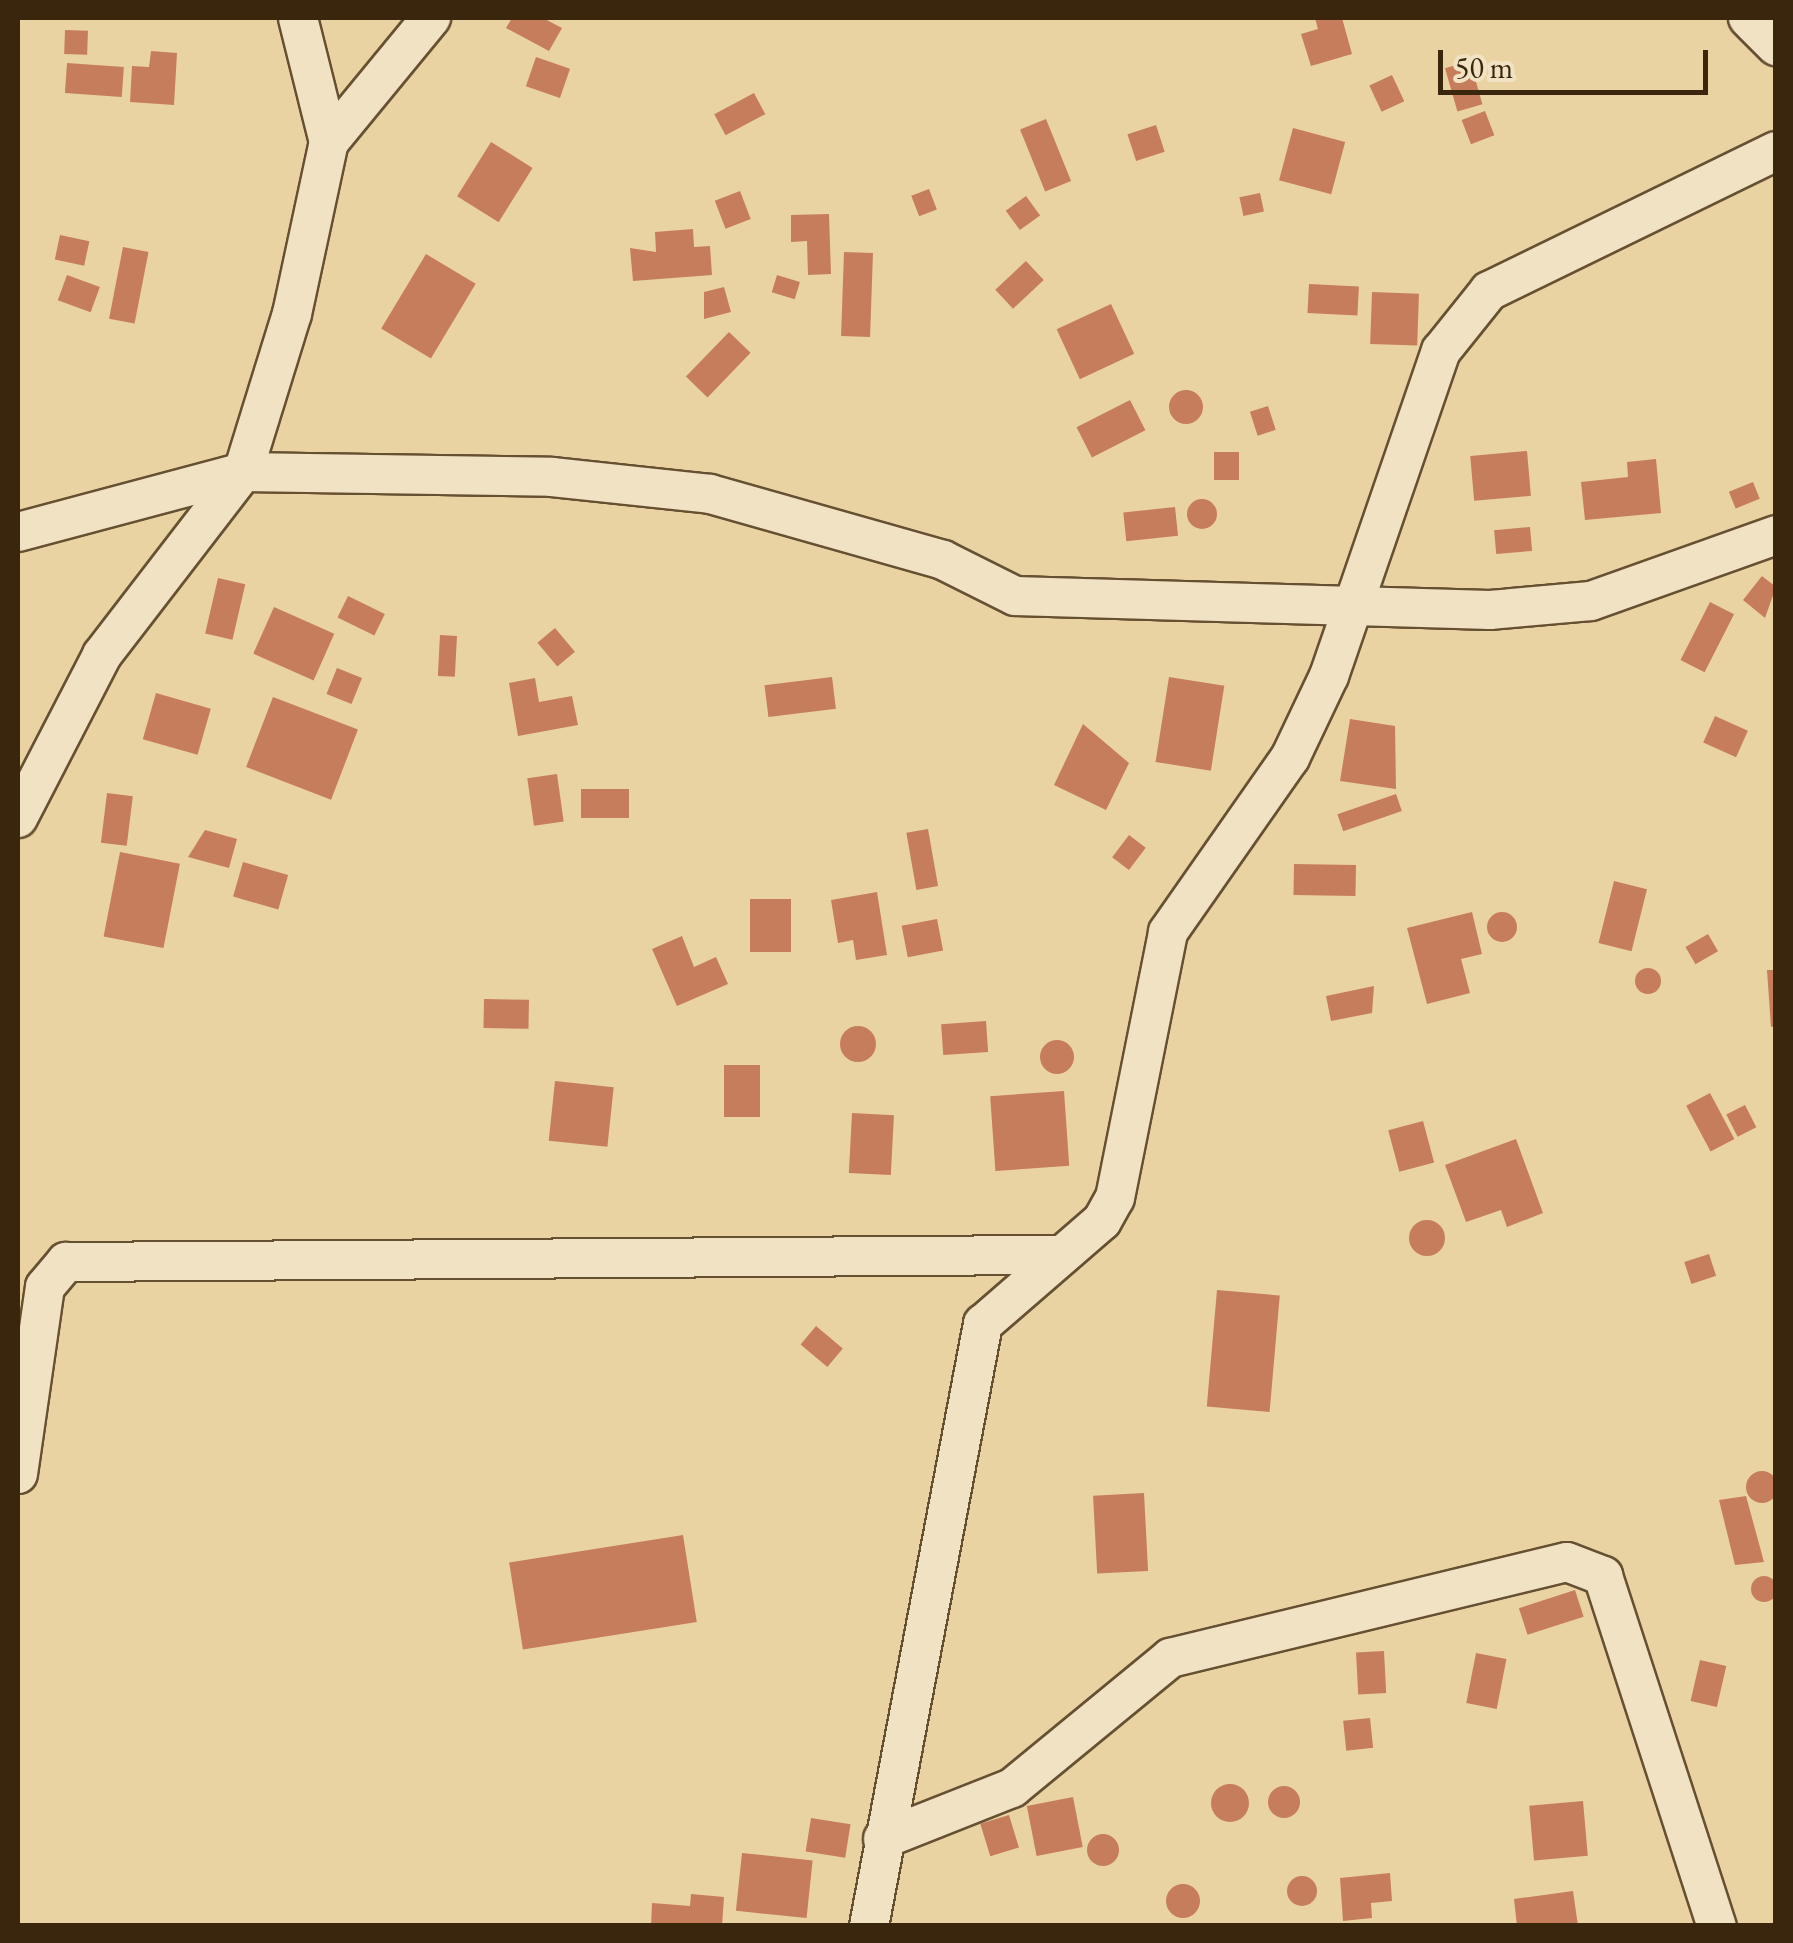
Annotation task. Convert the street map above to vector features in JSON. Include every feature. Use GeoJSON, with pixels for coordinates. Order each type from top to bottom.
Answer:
{"type":"FeatureCollection","features":[{"type":"Feature","properties":{"kind":"street"},"geometry":{"type":"LineString","coordinates":[[18,818],[102,655],[243,472],[292,314],[329,142],[298,18]]}},
{"type":"Feature","properties":{"kind":"street"},"geometry":{"type":"LineString","coordinates":[[329,142],[431,18]]}},
{"type":"Feature","properties":{"kind":"street"},"geometry":{"type":"LineString","coordinates":[[1748,18],[1776,46]]}},
{"type":"Feature","properties":{"kind":"street"},"geometry":{"type":"LineString","coordinates":[[868,1926],[983,1324],[1055,1255],[1102,1221],[1126,1173],[1168,932],[1290,758],[1355,605],[1416,405],[1464,316],[1489,290],[1776,151]]}},
{"type":"Feature","properties":{"kind":"street"},"geometry":{"type":"LineString","coordinates":[[18,532],[243,472],[552,477],[710,494],[943,560],[1015,596],[1355,605],[1570,605],[1776,535]]}},
{"type":"Feature","properties":{"kind":"street"},"geometry":{"type":"LineString","coordinates":[[18,1474],[44,1287],[66,1262],[1055,1255]]}},
{"type":"Feature","properties":{"kind":"street"},"geometry":{"type":"LineString","coordinates":[[884,1839],[1012,1788],[1170,1658],[1567,1562],[1602,1576],[1717,1926]]}},
{"type":"Feature","properties":{"kind":"building"},"geometry":{"type":"Polygon","coordinates":[[[512,18],[543,18],[562,28],[549,51],[506,28],[512,18]]]}},
{"type":"Feature","properties":{"kind":"building"},"geometry":{"type":"Polygon","coordinates":[[[1315,18],[1342,18],[1352,54],[1311,66],[1301,34],[1318,29],[1315,18]]]}},
{"type":"Feature","properties":{"kind":"building"},"geometry":{"type":"Polygon","coordinates":[[[65,30],[88,31],[87,55],[64,54],[65,30]]]}},
{"type":"Feature","properties":{"kind":"building"},"geometry":{"type":"Polygon","coordinates":[[[151,51],[177,53],[174,105],[130,102],[132,66],[149,67],[151,51]]]}},
{"type":"Feature","properties":{"kind":"building"},"geometry":{"type":"Polygon","coordinates":[[[536,57],[570,69],[560,98],[526,86],[536,57]]]}},
{"type":"Feature","properties":{"kind":"building"},"geometry":{"type":"Polygon","coordinates":[[[1470,61],[1482,104],[1457,111],[1445,68],[1470,61]]]}},
{"type":"Feature","properties":{"kind":"building"},"geometry":{"type":"Polygon","coordinates":[[[67,63],[124,67],[122,97],[65,93],[67,63]]]}},
{"type":"Feature","properties":{"kind":"building"},"geometry":{"type":"Polygon","coordinates":[[[1392,75],[1404,101],[1382,112],[1369,86],[1392,75]]]}},
{"type":"Feature","properties":{"kind":"building"},"geometry":{"type":"Polygon","coordinates":[[[754,93],[765,114],[726,135],[714,114],[754,93]]]}},
{"type":"Feature","properties":{"kind":"building"},"geometry":{"type":"Polygon","coordinates":[[[1485,111],[1494,135],[1471,144],[1462,120],[1485,111]]]}},
{"type":"Feature","properties":{"kind":"building"},"geometry":{"type":"Polygon","coordinates":[[[1046,119],[1071,181],[1045,192],[1020,129],[1046,119]]]}},
{"type":"Feature","properties":{"kind":"building"},"geometry":{"type":"Polygon","coordinates":[[[1156,125],[1165,152],[1136,161],[1127,134],[1156,125]]]}},
{"type":"Feature","properties":{"kind":"building"},"geometry":{"type":"Polygon","coordinates":[[[1293,128],[1345,142],[1331,194],[1279,180],[1293,128]]]}},
{"type":"Feature","properties":{"kind":"building"},"geometry":{"type":"Polygon","coordinates":[[[491,142],[533,168],[499,222],[457,196],[491,142]]]}},
{"type":"Feature","properties":{"kind":"building"},"geometry":{"type":"Polygon","coordinates":[[[929,189],[937,210],[919,216],[911,196],[929,189]]]}},
{"type":"Feature","properties":{"kind":"building"},"geometry":{"type":"Polygon","coordinates":[[[740,191],[751,219],[726,229],[715,201],[740,191]]]}},
{"type":"Feature","properties":{"kind":"building"},"geometry":{"type":"Polygon","coordinates":[[[1260,193],[1264,212],[1243,216],[1239,197],[1260,193]]]}},
{"type":"Feature","properties":{"kind":"building"},"geometry":{"type":"Polygon","coordinates":[[[1026,196],[1040,215],[1020,230],[1006,211],[1026,196]]]}},
{"type":"Feature","properties":{"kind":"building"},"geometry":{"type":"Polygon","coordinates":[[[829,214],[831,274],[808,275],[807,241],[791,242],[791,215],[829,214]]]}},
{"type":"Feature","properties":{"kind":"building"},"geometry":{"type":"Polygon","coordinates":[[[693,229],[694,247],[710,246],[712,275],[633,281],[630,248],[656,252],[655,232],[693,229]]]}},
{"type":"Feature","properties":{"kind":"building"},"geometry":{"type":"Polygon","coordinates":[[[60,235],[89,241],[84,266],[55,259],[60,235]]]}},
{"type":"Feature","properties":{"kind":"building"},"geometry":{"type":"Polygon","coordinates":[[[123,247],[149,252],[135,324],[109,319],[123,247]]]}},
{"type":"Feature","properties":{"kind":"building"},"geometry":{"type":"Polygon","coordinates":[[[844,252],[873,253],[870,337],[841,336],[844,252]]]}},
{"type":"Feature","properties":{"kind":"building"},"geometry":{"type":"Polygon","coordinates":[[[426,254],[476,284],[431,358],[381,329],[426,254]]]}},
{"type":"Feature","properties":{"kind":"building"},"geometry":{"type":"Polygon","coordinates":[[[1026,261],[1044,280],[1013,309],[995,290],[1026,261]]]}},
{"type":"Feature","properties":{"kind":"building"},"geometry":{"type":"Polygon","coordinates":[[[67,275],[100,287],[91,312],[58,300],[67,275]]]}},
{"type":"Feature","properties":{"kind":"building"},"geometry":{"type":"Polygon","coordinates":[[[777,275],[800,282],[795,299],[772,292],[777,275]]]}},
{"type":"Feature","properties":{"kind":"building"},"geometry":{"type":"Polygon","coordinates":[[[1309,284],[1359,287],[1357,316],[1307,313],[1309,284]]]}},
{"type":"Feature","properties":{"kind":"building"},"geometry":{"type":"Polygon","coordinates":[[[724,287],[731,312],[704,319],[704,292],[724,287]]]}},
{"type":"Feature","properties":{"kind":"building"},"geometry":{"type":"Polygon","coordinates":[[[1372,292],[1419,294],[1417,346],[1370,344],[1372,292]]]}},
{"type":"Feature","properties":{"kind":"building"},"geometry":{"type":"Polygon","coordinates":[[[1111,304],[1134,354],[1080,379],[1057,329],[1111,304]]]}},
{"type":"Feature","properties":{"kind":"building"},"geometry":{"type":"Polygon","coordinates":[[[729,332],[751,353],[708,397],[686,377],[729,332]]]}},
{"type":"Feature","properties":{"kind":"building"},"geometry":{"type":"Polygon","coordinates":[[[1186,390],[1198,395],[1203,407],[1198,419],[1186,424],[1174,419],[1169,407],[1174,395],[1186,390]]]}},
{"type":"Feature","properties":{"kind":"building"},"geometry":{"type":"Polygon","coordinates":[[[1130,400],[1145,430],[1092,458],[1077,427],[1130,400]]]}},
{"type":"Feature","properties":{"kind":"building"},"geometry":{"type":"Polygon","coordinates":[[[1268,406],[1276,430],[1258,436],[1250,412],[1268,406]]]}},
{"type":"Feature","properties":{"kind":"building"},"geometry":{"type":"Polygon","coordinates":[[[1527,451],[1531,496],[1474,501],[1470,456],[1527,451]]]}},
{"type":"Feature","properties":{"kind":"building"},"geometry":{"type":"Polygon","coordinates":[[[1214,452],[1239,452],[1239,480],[1214,480],[1214,452]]]}},
{"type":"Feature","properties":{"kind":"building"},"geometry":{"type":"Polygon","coordinates":[[[1656,459],[1661,513],[1585,520],[1581,482],[1628,477],[1627,462],[1656,459]]]}},
{"type":"Feature","properties":{"kind":"building"},"geometry":{"type":"Polygon","coordinates":[[[1753,482],[1760,499],[1736,508],[1729,492],[1753,482]]]}},
{"type":"Feature","properties":{"kind":"building"},"geometry":{"type":"Polygon","coordinates":[[[1202,499],[1213,503],[1217,514],[1213,525],[1202,529],[1191,525],[1187,514],[1191,503],[1202,499]]]}},
{"type":"Feature","properties":{"kind":"building"},"geometry":{"type":"Polygon","coordinates":[[[1175,507],[1178,536],[1126,541],[1123,512],[1175,507]]]}},
{"type":"Feature","properties":{"kind":"building"},"geometry":{"type":"Polygon","coordinates":[[[1530,527],[1532,551],[1496,554],[1494,530],[1530,527]]]}},
{"type":"Feature","properties":{"kind":"building"},"geometry":{"type":"Polygon","coordinates":[[[1762,576],[1776,587],[1765,618],[1743,600],[1762,576]]]}},
{"type":"Feature","properties":{"kind":"building"},"geometry":{"type":"Polygon","coordinates":[[[218,578],[245,584],[232,640],[205,634],[218,578]]]}},
{"type":"Feature","properties":{"kind":"building"},"geometry":{"type":"Polygon","coordinates":[[[348,596],[385,614],[374,636],[337,618],[348,596]]]}},
{"type":"Feature","properties":{"kind":"building"},"geometry":{"type":"Polygon","coordinates":[[[1710,602],[1734,614],[1705,672],[1680,660],[1710,602]]]}},
{"type":"Feature","properties":{"kind":"building"},"geometry":{"type":"Polygon","coordinates":[[[274,607],[334,634],[314,680],[253,654],[274,607]]]}},
{"type":"Feature","properties":{"kind":"building"},"geometry":{"type":"Polygon","coordinates":[[[555,628],[575,652],[557,667],[537,643],[555,628]]]}},
{"type":"Feature","properties":{"kind":"building"},"geometry":{"type":"Polygon","coordinates":[[[440,635],[457,636],[455,677],[438,676],[440,635]]]}},
{"type":"Feature","properties":{"kind":"building"},"geometry":{"type":"Polygon","coordinates":[[[337,668],[362,678],[352,704],[327,694],[337,668]]]}},
{"type":"Feature","properties":{"kind":"building"},"geometry":{"type":"Polygon","coordinates":[[[832,677],[836,709],[768,717],[765,685],[832,677]]]}},
{"type":"Feature","properties":{"kind":"building"},"geometry":{"type":"Polygon","coordinates":[[[1169,677],[1224,686],[1211,771],[1156,762],[1169,677]]]}},
{"type":"Feature","properties":{"kind":"building"},"geometry":{"type":"Polygon","coordinates":[[[535,678],[539,702],[572,696],[578,725],[518,736],[509,683],[535,678]]]}},
{"type":"Feature","properties":{"kind":"building"},"geometry":{"type":"Polygon","coordinates":[[[156,693],[211,709],[198,755],[143,739],[156,693]]]}},
{"type":"Feature","properties":{"kind":"building"},"geometry":{"type":"Polygon","coordinates":[[[273,697],[358,730],[331,800],[246,767],[273,697]]]}},
{"type":"Feature","properties":{"kind":"building"},"geometry":{"type":"Polygon","coordinates":[[[1715,716],[1748,731],[1736,757],[1703,742],[1715,716]]]}},
{"type":"Feature","properties":{"kind":"building"},"geometry":{"type":"Polygon","coordinates":[[[1350,719],[1395,726],[1396,789],[1340,781],[1350,719]]]}},
{"type":"Feature","properties":{"kind":"building"},"geometry":{"type":"Polygon","coordinates":[[[1083,724],[1129,763],[1106,810],[1054,785],[1083,724]]]}},
{"type":"Feature","properties":{"kind":"building"},"geometry":{"type":"Polygon","coordinates":[[[557,774],[564,822],[534,826],[527,778],[557,774]]]}},
{"type":"Feature","properties":{"kind":"building"},"geometry":{"type":"Polygon","coordinates":[[[581,789],[629,789],[629,818],[581,818],[581,789]]]}},
{"type":"Feature","properties":{"kind":"building"},"geometry":{"type":"Polygon","coordinates":[[[107,793],[133,796],[127,846],[101,843],[107,793]]]}},
{"type":"Feature","properties":{"kind":"building"},"geometry":{"type":"Polygon","coordinates":[[[1396,794],[1402,811],[1343,831],[1337,814],[1396,794]]]}},
{"type":"Feature","properties":{"kind":"building"},"geometry":{"type":"Polygon","coordinates":[[[928,829],[938,886],[916,890],[906,833],[928,829]]]}},
{"type":"Feature","properties":{"kind":"building"},"geometry":{"type":"Polygon","coordinates":[[[205,830],[237,839],[229,868],[188,857],[205,830]]]}},
{"type":"Feature","properties":{"kind":"building"},"geometry":{"type":"Polygon","coordinates":[[[1129,835],[1146,848],[1129,870],[1112,857],[1129,835]]]}},
{"type":"Feature","properties":{"kind":"building"},"geometry":{"type":"Polygon","coordinates":[[[120,852],[180,864],[163,948],[104,936],[120,852]]]}},
{"type":"Feature","properties":{"kind":"building"},"geometry":{"type":"Polygon","coordinates":[[[243,862],[288,875],[278,910],[233,897],[243,862]]]}},
{"type":"Feature","properties":{"kind":"building"},"geometry":{"type":"Polygon","coordinates":[[[1294,864],[1356,865],[1355,896],[1293,895],[1294,864]]]}},
{"type":"Feature","properties":{"kind":"building"},"geometry":{"type":"Polygon","coordinates":[[[1614,881],[1647,889],[1632,951],[1599,943],[1614,881]]]}},
{"type":"Feature","properties":{"kind":"building"},"geometry":{"type":"Polygon","coordinates":[[[877,892],[887,955],[856,960],[853,940],[838,943],[831,900],[877,892]]]}},
{"type":"Feature","properties":{"kind":"building"},"geometry":{"type":"Polygon","coordinates":[[[750,899],[791,899],[791,952],[750,952],[750,899]]]}},
{"type":"Feature","properties":{"kind":"building"},"geometry":{"type":"Polygon","coordinates":[[[1472,912],[1482,954],[1461,959],[1470,993],[1427,1004],[1407,928],[1472,912]]]}},
{"type":"Feature","properties":{"kind":"building"},"geometry":{"type":"Polygon","coordinates":[[[1502,912],[1513,916],[1517,927],[1513,938],[1502,942],[1491,938],[1487,927],[1491,916],[1502,912]]]}},
{"type":"Feature","properties":{"kind":"building"},"geometry":{"type":"Polygon","coordinates":[[[937,919],[943,950],[908,957],[902,926],[937,919]]]}},
{"type":"Feature","properties":{"kind":"building"},"geometry":{"type":"Polygon","coordinates":[[[1708,934],[1718,951],[1695,964],[1685,947],[1708,934]]]}},
{"type":"Feature","properties":{"kind":"building"},"geometry":{"type":"Polygon","coordinates":[[[682,936],[694,967],[716,957],[728,984],[677,1006],[652,949],[682,936]]]}},
{"type":"Feature","properties":{"kind":"building"},"geometry":{"type":"Polygon","coordinates":[[[1648,968],[1657,972],[1661,981],[1657,990],[1648,994],[1639,990],[1635,981],[1639,972],[1648,968]]]}},
{"type":"Feature","properties":{"kind":"building"},"geometry":{"type":"Polygon","coordinates":[[[1767,970],[1776,970],[1776,1026],[1771,1027],[1767,970]]]}},
{"type":"Feature","properties":{"kind":"building"},"geometry":{"type":"Polygon","coordinates":[[[1374,986],[1372,1013],[1331,1021],[1326,996],[1374,986]]]}},
{"type":"Feature","properties":{"kind":"building"},"geometry":{"type":"Polygon","coordinates":[[[484,999],[529,1000],[528,1029],[483,1028],[484,999]]]}},
{"type":"Feature","properties":{"kind":"building"},"geometry":{"type":"Polygon","coordinates":[[[986,1021],[988,1052],[943,1055],[941,1024],[986,1021]]]}},
{"type":"Feature","properties":{"kind":"building"},"geometry":{"type":"Polygon","coordinates":[[[858,1026],[871,1031],[876,1044],[871,1057],[858,1062],[845,1057],[840,1044],[845,1031],[858,1026]]]}},
{"type":"Feature","properties":{"kind":"building"},"geometry":{"type":"Polygon","coordinates":[[[1057,1040],[1069,1045],[1074,1057],[1069,1069],[1057,1074],[1045,1069],[1040,1057],[1045,1045],[1057,1040]]]}},
{"type":"Feature","properties":{"kind":"building"},"geometry":{"type":"Polygon","coordinates":[[[724,1065],[760,1065],[760,1117],[724,1117],[724,1065]]]}},
{"type":"Feature","properties":{"kind":"building"},"geometry":{"type":"Polygon","coordinates":[[[555,1081],[614,1087],[607,1147],[549,1141],[555,1081]]]}},
{"type":"Feature","properties":{"kind":"building"},"geometry":{"type":"Polygon","coordinates":[[[1064,1091],[1069,1166],[995,1171],[990,1096],[1064,1091]]]}},
{"type":"Feature","properties":{"kind":"building"},"geometry":{"type":"Polygon","coordinates":[[[1710,1093],[1734,1139],[1711,1152],[1686,1106],[1710,1093]]]}},
{"type":"Feature","properties":{"kind":"building"},"geometry":{"type":"Polygon","coordinates":[[[1745,1105],[1756,1127],[1738,1137],[1726,1115],[1745,1105]]]}},
{"type":"Feature","properties":{"kind":"building"},"geometry":{"type":"Polygon","coordinates":[[[852,1113],[894,1115],[891,1175],[849,1173],[852,1113]]]}},
{"type":"Feature","properties":{"kind":"building"},"geometry":{"type":"Polygon","coordinates":[[[1423,1121],[1434,1163],[1399,1172],[1388,1130],[1423,1121]]]}},
{"type":"Feature","properties":{"kind":"building"},"geometry":{"type":"Polygon","coordinates":[[[1516,1139],[1543,1213],[1507,1227],[1501,1210],[1466,1222],[1445,1165],[1516,1139]]]}},
{"type":"Feature","properties":{"kind":"building"},"geometry":{"type":"Polygon","coordinates":[[[1427,1220],[1440,1225],[1445,1238],[1440,1251],[1427,1256],[1414,1251],[1409,1238],[1414,1225],[1427,1220]]]}},
{"type":"Feature","properties":{"kind":"building"},"geometry":{"type":"Polygon","coordinates":[[[1709,1254],[1716,1276],[1691,1284],[1684,1262],[1709,1254]]]}},
{"type":"Feature","properties":{"kind":"building"},"geometry":{"type":"Polygon","coordinates":[[[1217,1290],[1280,1295],[1270,1412],[1207,1407],[1217,1290]]]}},
{"type":"Feature","properties":{"kind":"building"},"geometry":{"type":"Polygon","coordinates":[[[816,1326],[843,1348],[827,1367],[801,1344],[816,1326]]]}},
{"type":"Feature","properties":{"kind":"building"},"geometry":{"type":"Polygon","coordinates":[[[1762,1471],[1773,1476],[1778,1487],[1773,1498],[1762,1503],[1751,1498],[1746,1487],[1751,1476],[1762,1471]]]}},
{"type":"Feature","properties":{"kind":"building"},"geometry":{"type":"Polygon","coordinates":[[[1144,1493],[1148,1571],[1097,1574],[1093,1496],[1144,1493]]]}},
{"type":"Feature","properties":{"kind":"building"},"geometry":{"type":"Polygon","coordinates":[[[1746,1496],[1764,1562],[1735,1565],[1719,1500],[1746,1496]]]}},
{"type":"Feature","properties":{"kind":"building"},"geometry":{"type":"Polygon","coordinates":[[[683,1535],[697,1622],[523,1649],[509,1563],[683,1535]]]}},
{"type":"Feature","properties":{"kind":"building"},"geometry":{"type":"Polygon","coordinates":[[[1764,1576],[1773,1580],[1777,1589],[1773,1598],[1764,1602],[1755,1598],[1751,1589],[1755,1580],[1764,1576]]]}},
{"type":"Feature","properties":{"kind":"building"},"geometry":{"type":"Polygon","coordinates":[[[1575,1590],[1584,1617],[1528,1635],[1519,1608],[1575,1590]]]}},
{"type":"Feature","properties":{"kind":"building"},"geometry":{"type":"Polygon","coordinates":[[[1384,1651],[1386,1693],[1358,1694],[1356,1652],[1384,1651]]]}},
{"type":"Feature","properties":{"kind":"building"},"geometry":{"type":"Polygon","coordinates":[[[1476,1653],[1506,1659],[1497,1709],[1466,1703],[1476,1653]]]}},
{"type":"Feature","properties":{"kind":"building"},"geometry":{"type":"Polygon","coordinates":[[[1700,1660],[1726,1666],[1717,1707],[1691,1701],[1700,1660]]]}},
{"type":"Feature","properties":{"kind":"building"},"geometry":{"type":"Polygon","coordinates":[[[1370,1718],[1373,1748],[1346,1751],[1343,1721],[1370,1718]]]}},
{"type":"Feature","properties":{"kind":"building"},"geometry":{"type":"Polygon","coordinates":[[[1230,1784],[1243,1790],[1249,1803],[1243,1816],[1230,1822],[1217,1816],[1211,1803],[1217,1790],[1230,1784]]]}},
{"type":"Feature","properties":{"kind":"building"},"geometry":{"type":"Polygon","coordinates":[[[1284,1786],[1295,1791],[1300,1802],[1295,1813],[1284,1818],[1273,1813],[1268,1802],[1273,1791],[1284,1786]]]}},
{"type":"Feature","properties":{"kind":"building"},"geometry":{"type":"Polygon","coordinates":[[[1073,1797],[1083,1847],[1037,1856],[1027,1806],[1073,1797]]]}},
{"type":"Feature","properties":{"kind":"building"},"geometry":{"type":"Polygon","coordinates":[[[1583,1801],[1588,1856],[1534,1860],[1529,1806],[1583,1801]]]}},
{"type":"Feature","properties":{"kind":"building"},"geometry":{"type":"Polygon","coordinates":[[[1009,1815],[1019,1848],[990,1856],[980,1824],[1009,1815]]]}},
{"type":"Feature","properties":{"kind":"building"},"geometry":{"type":"Polygon","coordinates":[[[811,1818],[851,1824],[845,1858],[806,1852],[811,1818]]]}},
{"type":"Feature","properties":{"kind":"building"},"geometry":{"type":"Polygon","coordinates":[[[1103,1834],[1114,1839],[1119,1850],[1114,1861],[1103,1866],[1092,1861],[1087,1850],[1092,1839],[1103,1834]]]}},
{"type":"Feature","properties":{"kind":"building"},"geometry":{"type":"Polygon","coordinates":[[[742,1853],[813,1860],[807,1918],[736,1911],[742,1853]]]}},
{"type":"Feature","properties":{"kind":"building"},"geometry":{"type":"Polygon","coordinates":[[[1390,1873],[1392,1901],[1371,1903],[1372,1918],[1343,1921],[1340,1878],[1390,1873]]]}},
{"type":"Feature","properties":{"kind":"building"},"geometry":{"type":"Polygon","coordinates":[[[1302,1876],[1312,1881],[1317,1891],[1312,1901],[1302,1906],[1292,1901],[1287,1891],[1292,1881],[1302,1876]]]}},
{"type":"Feature","properties":{"kind":"building"},"geometry":{"type":"Polygon","coordinates":[[[1183,1884],[1195,1889],[1200,1901],[1195,1913],[1183,1918],[1171,1913],[1166,1901],[1171,1889],[1183,1884]]]}},
{"type":"Feature","properties":{"kind":"building"},"geometry":{"type":"Polygon","coordinates":[[[1573,1891],[1578,1926],[1517,1926],[1514,1899],[1573,1891]]]}},
{"type":"Feature","properties":{"kind":"building"},"geometry":{"type":"Polygon","coordinates":[[[691,1894],[724,1897],[722,1926],[651,1926],[652,1903],[690,1906],[691,1894]]]}}]}
